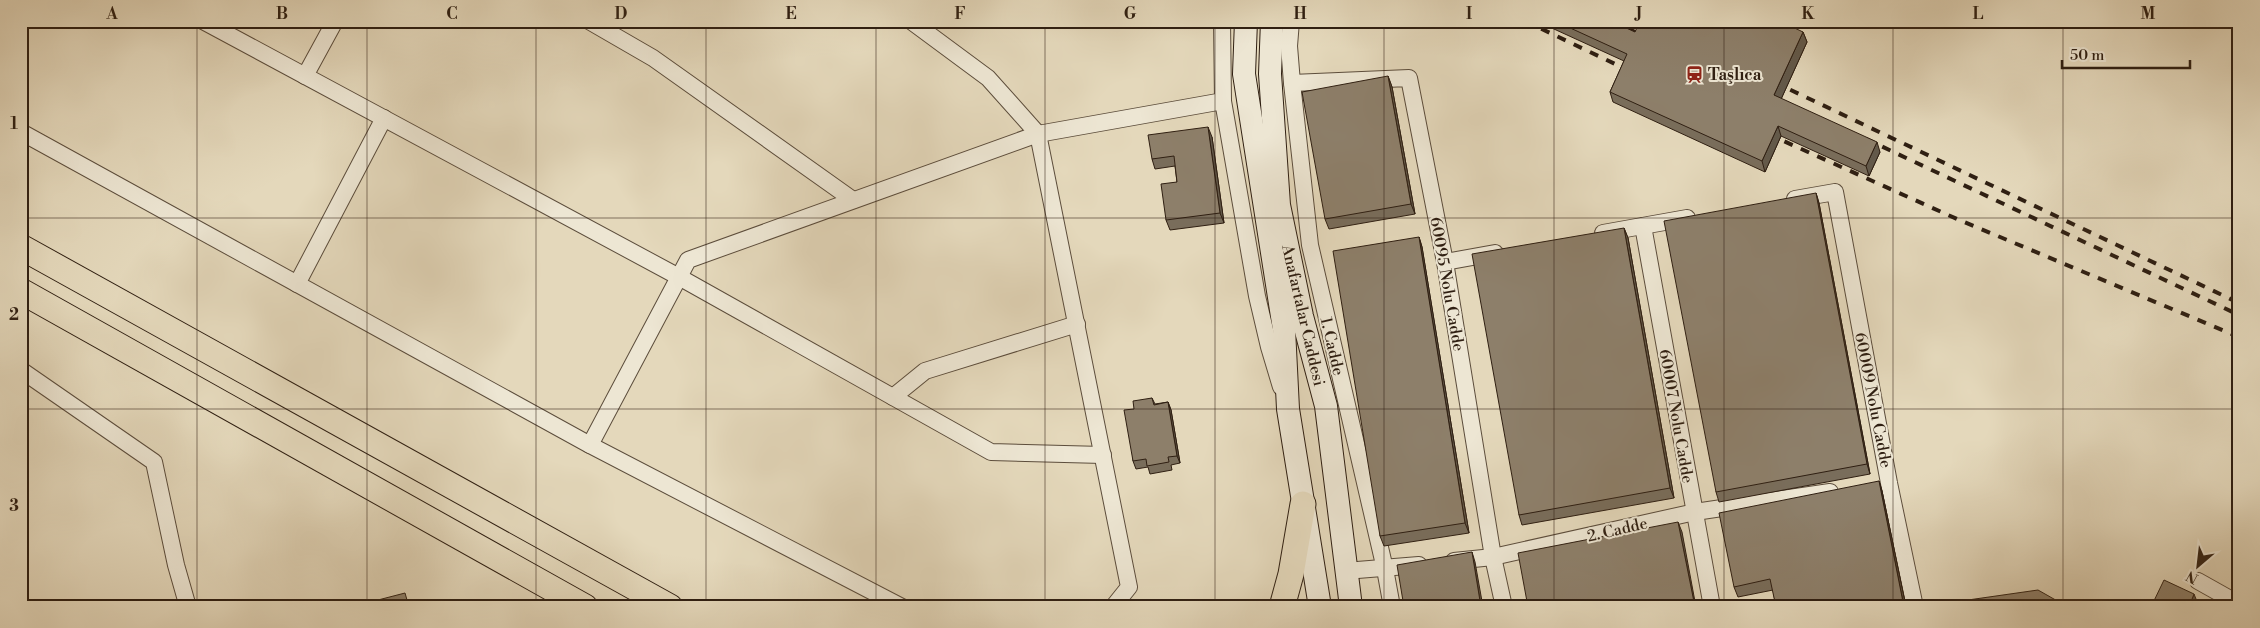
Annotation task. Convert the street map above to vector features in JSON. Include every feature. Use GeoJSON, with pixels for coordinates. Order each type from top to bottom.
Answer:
{"type":"FeatureCollection","features":[{"type":"Feature","properties":{"kind":"main road","name":"Anafartalar Caddesi"},"geometry":{"type":"LineString","coordinates":[[1246,21],[1244,74],[1284,329],[1288,408],[1320,607]]}},
{"type":"Feature","properties":{"kind":"main road","name":"Anafartalar Caddesi"},"geometry":{"type":"LineString","coordinates":[[1272,21],[1270,74],[1279,205],[1302,316],[1326,406],[1345,572],[1351,607]]}},
{"type":"Feature","properties":{"kind":"main road"},"geometry":{"type":"LineString","coordinates":[[21,247],[670,607]]}},
{"type":"Feature","properties":{"kind":"main road"},"geometry":{"type":"LineString","coordinates":[[21,291],[586,607]]}},
{"type":"Feature","properties":{"kind":"main road"},"geometry":{"type":"LineString","coordinates":[[1282,607],[1291,574],[1303,504]]}},
{"type":"Feature","properties":{"kind":"street"},"geometry":{"type":"LineString","coordinates":[[203,21],[679,277],[991,452],[1103,455]]}},
{"type":"Feature","properties":{"kind":"street"},"geometry":{"type":"LineString","coordinates":[[305,76],[335,21]]}},
{"type":"Feature","properties":{"kind":"street"},"geometry":{"type":"LineString","coordinates":[[589,21],[653,58]]}},
{"type":"Feature","properties":{"kind":"street"},"geometry":{"type":"LineString","coordinates":[[607,21],[653,58],[853,200]]}},
{"type":"Feature","properties":{"kind":"street"},"geometry":{"type":"LineString","coordinates":[[911,21],[988,78],[1038,134],[1129,587],[1113,607]]}},
{"type":"Feature","properties":{"kind":"street"},"geometry":{"type":"LineString","coordinates":[[1222,21],[1222,101],[1257,296],[1268,347],[1288,408]]}},
{"type":"Feature","properties":{"kind":"street","name":"1. Cadde"},"geometry":{"type":"LineString","coordinates":[[1291,21],[1289,46],[1292,83],[1310,246],[1385,569],[1392,607]]}},
{"type":"Feature","properties":{"kind":"street","name":"60095 Nolu Cadde"},"geometry":{"type":"LineString","coordinates":[[1292,83],[1410,78],[1445,262],[1493,557],[1504,607]]}},
{"type":"Feature","properties":{"kind":"street"},"geometry":{"type":"LineString","coordinates":[[590,445],[688,260],[1038,134],[1222,101]]}},
{"type":"Feature","properties":{"kind":"street"},"geometry":{"type":"LineString","coordinates":[[297,284],[384,118]]}},
{"type":"Feature","properties":{"kind":"street"},"geometry":{"type":"LineString","coordinates":[[21,132],[590,445],[902,607]]}},
{"type":"Feature","properties":{"kind":"street","name":"60009 Nolu Cadde"},"geometry":{"type":"LineString","coordinates":[[1777,202],[1835,192],[1889,483],[1915,607]]}},
{"type":"Feature","properties":{"kind":"street"},"geometry":{"type":"LineString","coordinates":[[1586,236],[1700,216]]}},
{"type":"Feature","properties":{"kind":"street","name":"60007 Nolu Cadde"},"geometry":{"type":"LineString","coordinates":[[1643,226],[1712,607]]}},
{"type":"Feature","properties":{"kind":"street"},"geometry":{"type":"LineString","coordinates":[[1445,262],[1511,250]]}},
{"type":"Feature","properties":{"kind":"street"},"geometry":{"type":"LineString","coordinates":[[893,397],[925,371],[1077,324]]}},
{"type":"Feature","properties":{"kind":"street"},"geometry":{"type":"LineString","coordinates":[[21,370],[154,462],[176,565],[188,607]]}},
{"type":"Feature","properties":{"kind":"street"},"geometry":{"type":"LineString","coordinates":[[1870,486],[1889,483]]}},
{"type":"Feature","properties":{"kind":"street","name":"2. Cadde"},"geometry":{"type":"LineString","coordinates":[[1345,572],[1493,557],[1695,512],[1850,489]]}},
{"type":"Feature","properties":{"kind":"street"},"geometry":{"type":"LineString","coordinates":[[2198,581],[2239,604]]}},
{"type":"Feature","properties":{"kind":"building","name":"Taşlıca"},"geometry":{"type":"Polygon","coordinates":[[[1555,21],[1611,21],[1635,32],[1640,21],[1780,21],[1803,32],[1774,95],[1877,142],[1866,166],[1778,126],[1762,161],[1610,92],[1627,54],[1555,21]]]}},
{"type":"Feature","properties":{"kind":"building"},"geometry":{"type":"Polygon","coordinates":[[[1388,76],[1411,204],[1325,219],[1302,92],[1388,76]]]}},
{"type":"Feature","properties":{"kind":"building"},"geometry":{"type":"Polygon","coordinates":[[[1208,127],[1220,213],[1166,220],[1161,184],[1177,182],[1174,156],[1152,159],[1148,135],[1208,127]]]}},
{"type":"Feature","properties":{"kind":"building"},"geometry":{"type":"Polygon","coordinates":[[[1816,193],[1867,464],[1716,492],[1664,221],[1816,193]]]}},
{"type":"Feature","properties":{"kind":"building"},"geometry":{"type":"Polygon","coordinates":[[[1624,228],[1670,488],[1519,515],[1472,254],[1624,228]]]}},
{"type":"Feature","properties":{"kind":"building"},"geometry":{"type":"Polygon","coordinates":[[[1419,237],[1465,523],[1380,536],[1333,251],[1419,237]]]}},
{"type":"Feature","properties":{"kind":"building"},"geometry":{"type":"Polygon","coordinates":[[[1152,398],[1154,405],[1168,402],[1177,456],[1168,457],[1169,462],[1147,466],[1146,459],[1133,461],[1124,410],[1134,409],[1133,401],[1152,398]]]}},
{"type":"Feature","properties":{"kind":"building"},"geometry":{"type":"Polygon","coordinates":[[[1879,481],[1904,607],[1776,607],[1770,579],[1734,587],[1719,513],[1879,481]]]}},
{"type":"Feature","properties":{"kind":"building"},"geometry":{"type":"Polygon","coordinates":[[[1678,522],[1695,607],[1528,607],[1518,553],[1678,522]]]}},
{"type":"Feature","properties":{"kind":"building"},"geometry":{"type":"Polygon","coordinates":[[[1472,552],[1481,607],[1404,607],[1397,565],[1472,552]]]}},
{"type":"Feature","properties":{"kind":"building"},"geometry":{"type":"Polygon","coordinates":[[[2164,580],[2194,594],[2189,607],[2151,607],[2164,580]]]}},
{"type":"Feature","properties":{"kind":"building"},"geometry":{"type":"Polygon","coordinates":[[[2038,590],[2068,607],[1947,607],[1947,603],[2038,590]]]}},
{"type":"Feature","properties":{"kind":"building"},"geometry":{"type":"Polygon","coordinates":[[[405,593],[409,607],[351,607],[405,593]]]}},
{"type":"Feature","properties":{"kind":"railway"},"geometry":{"type":"LineString","coordinates":[[1525,21],[1634,73]]}},
{"type":"Feature","properties":{"kind":"railway"},"geometry":{"type":"LineString","coordinates":[[1612,21],[1648,38]]}},
{"type":"Feature","properties":{"kind":"railway"},"geometry":{"type":"LineString","coordinates":[[1774,82],[2239,303]]}},
{"type":"Feature","properties":{"kind":"railway"},"geometry":{"type":"LineString","coordinates":[[1768,134],[1957,219],[2239,337]]}},
{"type":"Feature","properties":{"kind":"railway"},"geometry":{"type":"LineString","coordinates":[[1866,139],[2239,315]]}},
{"type":"Feature","properties":{"kind":"place","name":"Taşlıca"},"geometry":{"type":"Point","coordinates":[1694,74]}}]}
